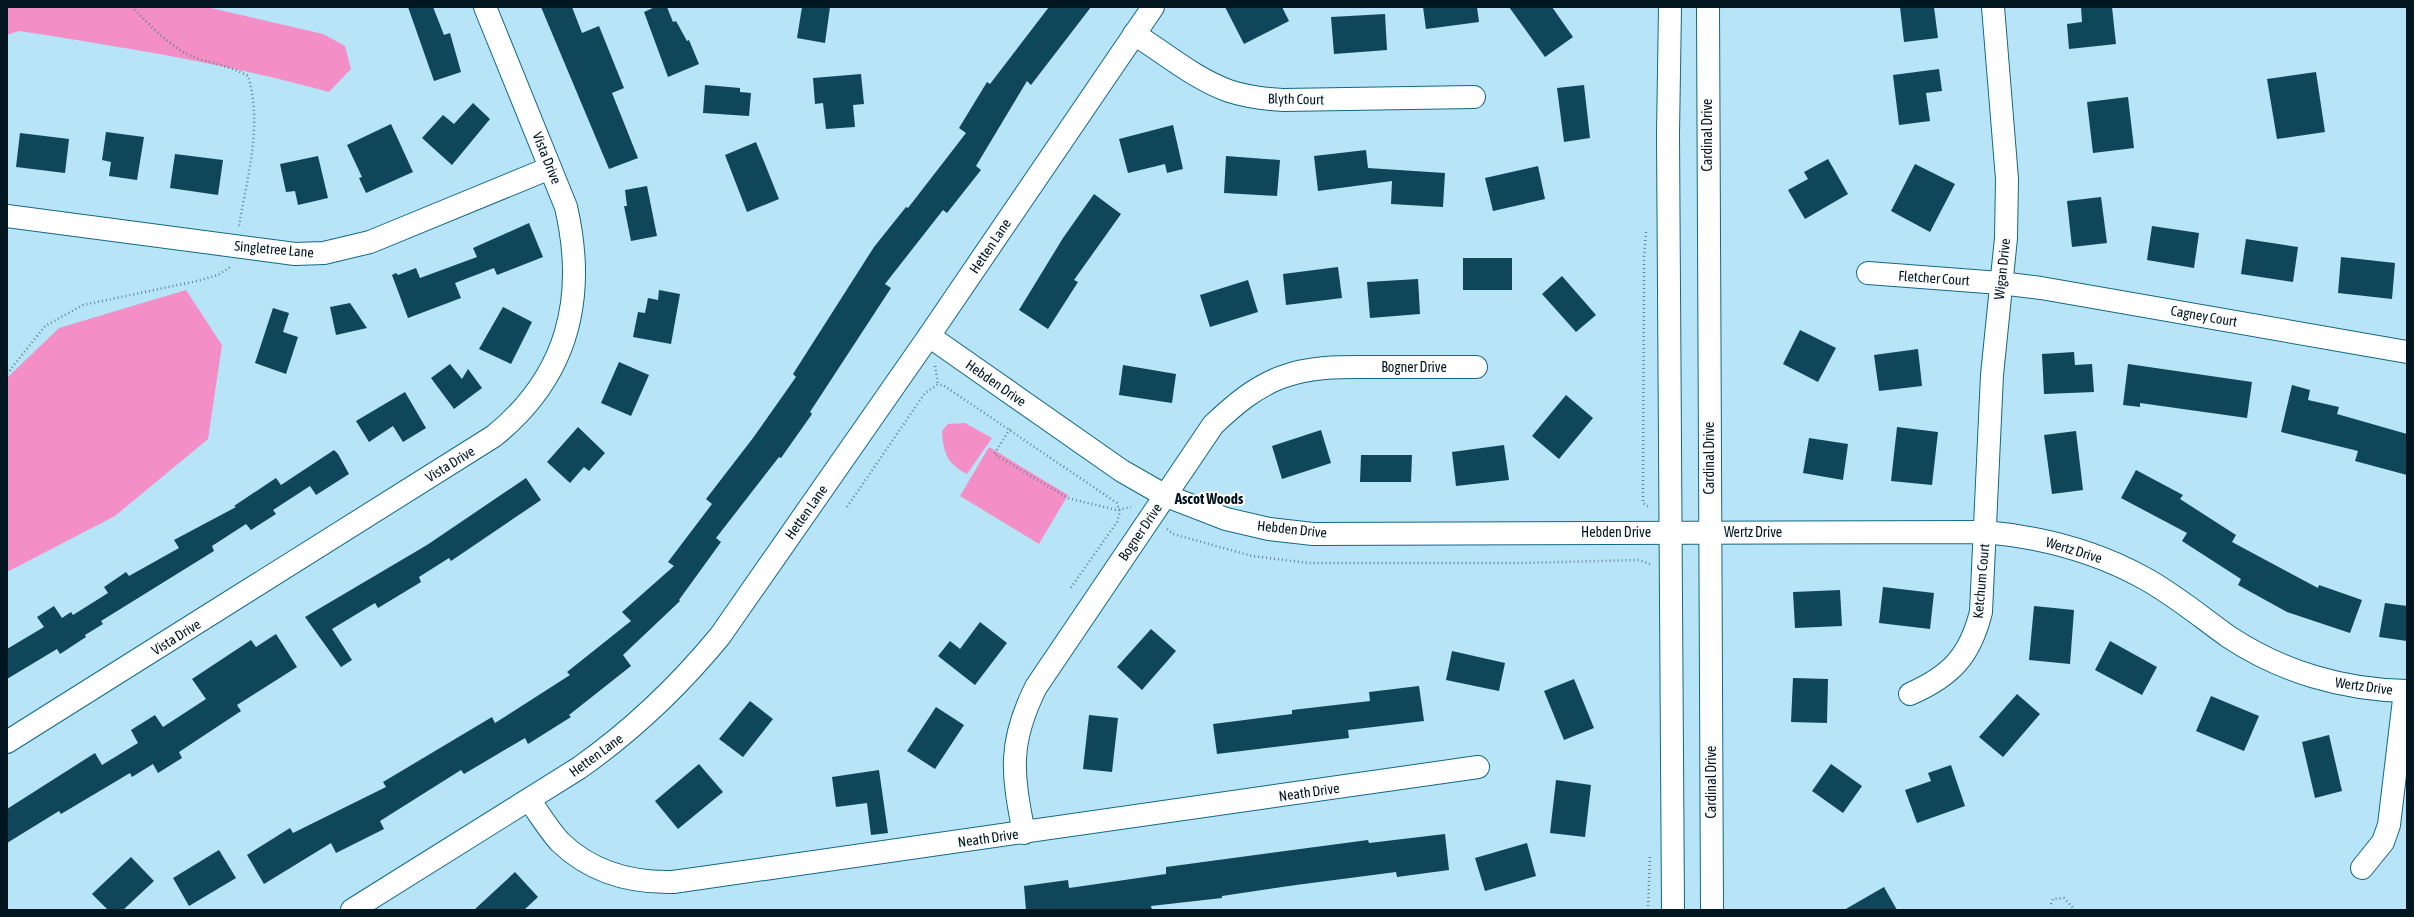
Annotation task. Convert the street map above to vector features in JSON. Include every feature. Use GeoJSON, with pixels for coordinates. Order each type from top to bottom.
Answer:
{"type":"FeatureCollection","features":[{"type":"Feature","properties":{"kind":"street","name":"Vista Drive"},"geometry":{"type":"LineString","coordinates":[[7,742],[494,436],[526,405],[545,380],[557,357],[568,327],[574,296],[576,270],[574,238],[566,207],[485,7]]}},
{"type":"Feature","properties":{"kind":"street","name":"Hetten Lane"},"geometry":{"type":"LineString","coordinates":[[352,910],[528,800],[614,743],[656,708],[693,670],[720,636],[929,336],[1153,7]]}},
{"type":"Feature","properties":{"kind":"street"},"geometry":{"type":"LineString","coordinates":[[1670,7],[1668,142],[1673,910]]}},
{"type":"Feature","properties":{"kind":"street","name":"Cardinal Drive"},"geometry":{"type":"LineString","coordinates":[[1708,7],[1709,532],[1712,910]]}},
{"type":"Feature","properties":{"kind":"street","name":"Wigan Drive"},"geometry":{"type":"LineString","coordinates":[[1985,532],[1992,375],[2000,283],[2006,238],[2007,179],[1993,7]]}},
{"type":"Feature","properties":{"kind":"street","name":"Blyth Court"},"geometry":{"type":"LineString","coordinates":[[1134,34],[1209,82],[1229,91],[1256,98],[1284,100],[1474,97]]}},
{"type":"Feature","properties":{"kind":"street","name":"Singletree Lane"},"geometry":{"type":"LineString","coordinates":[[7,216],[295,254],[324,253],[353,247],[550,168]]}},
{"type":"Feature","properties":{"kind":"street","name":"Fletcher Court"},"geometry":{"type":"LineString","coordinates":[[1868,273],[2000,283]]}},
{"type":"Feature","properties":{"kind":"street","name":"Cagney Court"},"geometry":{"type":"LineString","coordinates":[[2000,283],[2407,352]]}},
{"type":"Feature","properties":{"kind":"street","name":"Hebden Drive"},"geometry":{"type":"LineString","coordinates":[[929,336],[1122,471],[1164,495],[1226,518],[1269,528],[1313,534],[1709,532]]}},
{"type":"Feature","properties":{"kind":"street","name":"Bogner Drive"},"geometry":{"type":"LineString","coordinates":[[1024,833],[1015,785],[1014,763],[1016,737],[1024,711],[1036,687],[1164,495],[1213,425],[1228,410],[1257,389],[1282,377],[1310,369],[1338,366],[1476,367]]}},
{"type":"Feature","properties":{"kind":"street","name":"Wertz Drive"},"geometry":{"type":"LineString","coordinates":[[1709,532],[1985,532],[2020,535],[2063,545],[2104,559],[2144,578],[2181,601],[2229,636],[2257,653],[2294,670],[2331,682],[2406,691]]}},
{"type":"Feature","properties":{"kind":"street","name":"Ketchum Court"},"geometry":{"type":"LineString","coordinates":[[1910,694],[1934,684],[1951,670],[1966,653],[1976,633],[1981,612],[1985,532]]}},
{"type":"Feature","properties":{"kind":"street"},"geometry":{"type":"LineString","coordinates":[[2362,868],[2383,842],[2390,825],[2406,691]]}},
{"type":"Feature","properties":{"kind":"street","name":"Neath Drive"},"geometry":{"type":"LineString","coordinates":[[528,800],[560,841],[580,858],[614,875],[652,883],[673,882],[1024,833],[1478,767]]}},
{"type":"Feature","properties":{"kind":"path"},"geometry":{"type":"LineString","coordinates":[[7,374],[45,326],[83,305],[218,275],[233,265],[235,246],[252,153],[255,96],[248,76],[233,67],[186,53],[166,40],[132,7]]}},
{"type":"Feature","properties":{"kind":"path"},"geometry":{"type":"LineString","coordinates":[[847,507],[925,393],[933,387],[945,386],[1115,501],[1120,509],[1115,527],[1070,589]]}},
{"type":"Feature","properties":{"kind":"path"},"geometry":{"type":"LineString","coordinates":[[1010,429],[994,454],[1068,498],[1113,510],[1132,506]]}},
{"type":"Feature","properties":{"kind":"path"},"geometry":{"type":"LineString","coordinates":[[1167,528],[1173,534],[1225,550],[1278,560],[1309,563],[1514,563],[1639,560],[1647,561],[1651,565]]}},
{"type":"Feature","properties":{"kind":"path"},"geometry":{"type":"LineString","coordinates":[[2051,904],[2053,899],[2064,898],[2075,910]]}},
{"type":"Feature","properties":{"kind":"shaded area"},"geometry":{"type":"Polygon","coordinates":[[[7,7],[207,7],[323,34],[345,46],[351,69],[329,92],[253,73],[136,50],[19,31],[7,35],[7,7]]]}},
{"type":"Feature","properties":{"kind":"shaded area"},"geometry":{"type":"Polygon","coordinates":[[[186,290],[222,345],[208,439],[115,516],[7,572],[7,378],[59,328],[186,290]]]}},
{"type":"Feature","properties":{"kind":"shaded area"},"geometry":{"type":"Polygon","coordinates":[[[965,423],[992,438],[967,474],[955,466],[947,457],[942,431],[948,424],[965,423]]]}},
{"type":"Feature","properties":{"kind":"shaded area"},"geometry":{"type":"Polygon","coordinates":[[[989,447],[1068,495],[1039,544],[960,496],[989,447]]]}},
{"type":"Feature","properties":{"kind":"building"},"geometry":{"type":"Polygon","coordinates":[[[408,7],[433,7],[444,35],[450,33],[461,72],[434,81],[408,7]]]}},
{"type":"Feature","properties":{"kind":"building"},"geometry":{"type":"Polygon","coordinates":[[[541,7],[572,7],[582,33],[599,26],[624,88],[612,93],[638,158],[609,169],[541,7]]]}},
{"type":"Feature","properties":{"kind":"building"},"geometry":{"type":"Polygon","coordinates":[[[655,7],[667,7],[673,22],[676,21],[687,41],[689,40],[699,64],[668,77],[644,12],[655,7]]]}},
{"type":"Feature","properties":{"kind":"building"},"geometry":{"type":"Polygon","coordinates":[[[802,7],[830,7],[825,43],[797,38],[802,7]]]}},
{"type":"Feature","properties":{"kind":"building"},"geometry":{"type":"Polygon","coordinates":[[[1049,7],[1091,7],[1031,85],[1027,81],[976,166],[981,170],[947,213],[943,210],[885,284],[891,288],[810,412],[812,414],[781,458],[779,457],[716,538],[721,542],[679,600],[680,601],[623,655],[631,666],[569,715],[571,717],[528,744],[525,738],[464,774],[461,770],[380,821],[384,829],[336,853],[331,843],[264,884],[247,855],[290,828],[293,833],[386,787],[383,782],[492,717],[495,723],[570,675],[567,672],[631,621],[622,612],[674,566],[668,562],[712,504],[706,499],[753,438],[796,377],[793,374],[874,247],[906,207],[908,208],[966,133],[959,128],[987,82],[990,84],[1049,7]]]}},
{"type":"Feature","properties":{"kind":"building"},"geometry":{"type":"Polygon","coordinates":[[[1225,7],[1282,7],[1289,21],[1244,44],[1225,7]]]}},
{"type":"Feature","properties":{"kind":"building"},"geometry":{"type":"Polygon","coordinates":[[[1423,7],[1477,7],[1479,22],[1426,29],[1423,7]]]}},
{"type":"Feature","properties":{"kind":"building"},"geometry":{"type":"Polygon","coordinates":[[[1509,7],[1552,7],[1573,37],[1545,57],[1509,7]]]}},
{"type":"Feature","properties":{"kind":"building"},"geometry":{"type":"Polygon","coordinates":[[[1900,7],[1934,7],[1938,38],[1904,42],[1900,7]]]}},
{"type":"Feature","properties":{"kind":"building"},"geometry":{"type":"Polygon","coordinates":[[[2081,7],[2112,7],[2116,44],[2069,49],[2067,24],[2082,22],[2081,7]]]}},
{"type":"Feature","properties":{"kind":"building"},"geometry":{"type":"Polygon","coordinates":[[[1385,14],[1387,50],[1334,54],[1331,17],[1385,14]]]}},
{"type":"Feature","properties":{"kind":"building"},"geometry":{"type":"Polygon","coordinates":[[[1939,69],[1942,91],[1926,93],[1930,121],[1899,125],[1893,75],[1939,69]]]}},
{"type":"Feature","properties":{"kind":"building"},"geometry":{"type":"Polygon","coordinates":[[[2316,72],[2325,132],[2277,139],[2267,79],[2316,72]]]}},
{"type":"Feature","properties":{"kind":"building"},"geometry":{"type":"Polygon","coordinates":[[[861,74],[864,104],[853,105],[855,127],[826,129],[823,103],[815,104],[813,78],[861,74]]]}},
{"type":"Feature","properties":{"kind":"building"},"geometry":{"type":"Polygon","coordinates":[[[705,85],[740,88],[740,92],[751,93],[749,116],[703,113],[705,85]]]}},
{"type":"Feature","properties":{"kind":"building"},"geometry":{"type":"Polygon","coordinates":[[[1584,85],[1590,138],[1564,142],[1557,88],[1584,85]]]}},
{"type":"Feature","properties":{"kind":"building"},"geometry":{"type":"Polygon","coordinates":[[[2128,97],[2134,148],[2093,153],[2087,102],[2128,97]]]}},
{"type":"Feature","properties":{"kind":"building"},"geometry":{"type":"Polygon","coordinates":[[[473,103],[490,119],[452,165],[422,138],[443,115],[454,124],[473,103]]]}},
{"type":"Feature","properties":{"kind":"building"},"geometry":{"type":"Polygon","coordinates":[[[391,124],[413,172],[366,193],[359,178],[362,177],[347,145],[391,124]]]}},
{"type":"Feature","properties":{"kind":"building"},"geometry":{"type":"Polygon","coordinates":[[[1173,125],[1183,169],[1167,173],[1165,164],[1128,173],[1119,139],[1173,125]]]}},
{"type":"Feature","properties":{"kind":"building"},"geometry":{"type":"Polygon","coordinates":[[[106,132],[144,137],[137,180],[109,176],[111,162],[102,160],[106,132]]]}},
{"type":"Feature","properties":{"kind":"building"},"geometry":{"type":"Polygon","coordinates":[[[20,133],[69,139],[65,173],[16,167],[20,133]]]}},
{"type":"Feature","properties":{"kind":"building"},"geometry":{"type":"Polygon","coordinates":[[[756,142],[779,199],[747,212],[725,155],[756,142]]]}},
{"type":"Feature","properties":{"kind":"building"},"geometry":{"type":"Polygon","coordinates":[[[1366,150],[1368,168],[1445,173],[1443,207],[1391,204],[1392,181],[1318,191],[1314,156],[1366,150]]]}},
{"type":"Feature","properties":{"kind":"building"},"geometry":{"type":"Polygon","coordinates":[[[175,154],[223,160],[218,195],[170,188],[175,154]]]}},
{"type":"Feature","properties":{"kind":"building"},"geometry":{"type":"Polygon","coordinates":[[[318,156],[328,198],[298,205],[295,191],[286,192],[280,164],[318,156]]]}},
{"type":"Feature","properties":{"kind":"building"},"geometry":{"type":"Polygon","coordinates":[[[1226,156],[1280,160],[1277,196],[1224,193],[1226,156]]]}},
{"type":"Feature","properties":{"kind":"building"},"geometry":{"type":"Polygon","coordinates":[[[1828,159],[1848,194],[1805,219],[1788,190],[1808,179],[1804,172],[1828,159]]]}},
{"type":"Feature","properties":{"kind":"building"},"geometry":{"type":"Polygon","coordinates":[[[1915,164],[1955,184],[1930,232],[1891,211],[1915,164]]]}},
{"type":"Feature","properties":{"kind":"building"},"geometry":{"type":"Polygon","coordinates":[[[1538,166],[1545,199],[1493,211],[1485,178],[1538,166]]]}},
{"type":"Feature","properties":{"kind":"building"},"geometry":{"type":"Polygon","coordinates":[[[647,186],[657,236],[631,241],[624,206],[627,206],[625,190],[647,186]]]}},
{"type":"Feature","properties":{"kind":"building"},"geometry":{"type":"Polygon","coordinates":[[[1094,194],[1121,214],[1074,280],[1078,282],[1048,329],[1019,310],[1063,238],[1094,194]]]}},
{"type":"Feature","properties":{"kind":"building"},"geometry":{"type":"Polygon","coordinates":[[[2101,197],[2107,243],[2072,247],[2067,201],[2101,197]]]}},
{"type":"Feature","properties":{"kind":"building"},"geometry":{"type":"Polygon","coordinates":[[[529,223],[543,257],[497,275],[494,268],[455,283],[461,298],[408,318],[392,275],[396,273],[398,275],[416,268],[420,278],[477,257],[473,248],[529,223]]]}},
{"type":"Feature","properties":{"kind":"building"},"geometry":{"type":"Polygon","coordinates":[[[2152,226],[2199,233],[2194,268],[2147,260],[2152,226]]]}},
{"type":"Feature","properties":{"kind":"building"},"geometry":{"type":"Polygon","coordinates":[[[2246,239],[2298,247],[2293,282],[2241,274],[2246,239]]]}},
{"type":"Feature","properties":{"kind":"building"},"geometry":{"type":"Polygon","coordinates":[[[2341,257],[2395,263],[2392,299],[2338,293],[2341,257]]]}},
{"type":"Feature","properties":{"kind":"building"},"geometry":{"type":"Polygon","coordinates":[[[1463,258],[1512,258],[1512,290],[1463,290],[1463,258]]]}},
{"type":"Feature","properties":{"kind":"building"},"geometry":{"type":"Polygon","coordinates":[[[1338,267],[1342,298],[1286,305],[1283,274],[1338,267]]]}},
{"type":"Feature","properties":{"kind":"building"},"geometry":{"type":"Polygon","coordinates":[[[1562,276],[1596,315],[1576,332],[1542,294],[1562,276]]]}},
{"type":"Feature","properties":{"kind":"building"},"geometry":{"type":"Polygon","coordinates":[[[1418,279],[1420,314],[1370,318],[1367,282],[1418,279]]]}},
{"type":"Feature","properties":{"kind":"building"},"geometry":{"type":"Polygon","coordinates":[[[1248,280],[1258,312],[1210,327],[1200,295],[1248,280]]]}},
{"type":"Feature","properties":{"kind":"building"},"geometry":{"type":"Polygon","coordinates":[[[659,290],[680,294],[671,344],[633,337],[638,312],[645,313],[648,298],[658,300],[659,290]]]}},
{"type":"Feature","properties":{"kind":"building"},"geometry":{"type":"Polygon","coordinates":[[[350,303],[367,328],[336,335],[330,307],[350,303]]]}},
{"type":"Feature","properties":{"kind":"building"},"geometry":{"type":"Polygon","coordinates":[[[503,307],[532,322],[511,364],[479,349],[503,307]]]}},
{"type":"Feature","properties":{"kind":"building"},"geometry":{"type":"Polygon","coordinates":[[[273,308],[289,313],[283,332],[298,337],[286,374],[255,363],[273,308]]]}},
{"type":"Feature","properties":{"kind":"building"},"geometry":{"type":"Polygon","coordinates":[[[1800,330],[1836,348],[1818,382],[1783,364],[1800,330]]]}},
{"type":"Feature","properties":{"kind":"building"},"geometry":{"type":"Polygon","coordinates":[[[1918,349],[1922,386],[1879,391],[1874,355],[1918,349]]]}},
{"type":"Feature","properties":{"kind":"building"},"geometry":{"type":"Polygon","coordinates":[[[2074,352],[2075,365],[2092,364],[2094,392],[2044,394],[2042,354],[2074,352]]]}},
{"type":"Feature","properties":{"kind":"building"},"geometry":{"type":"Polygon","coordinates":[[[619,362],[649,375],[631,416],[601,403],[619,362]]]}},
{"type":"Feature","properties":{"kind":"building"},"geometry":{"type":"Polygon","coordinates":[[[450,364],[462,379],[468,369],[482,388],[454,409],[431,378],[450,364]]]}},
{"type":"Feature","properties":{"kind":"building"},"geometry":{"type":"Polygon","coordinates":[[[2128,364],[2252,382],[2247,418],[2140,403],[2140,407],[2123,405],[2128,364]]]}},
{"type":"Feature","properties":{"kind":"building"},"geometry":{"type":"Polygon","coordinates":[[[1123,365],[1176,374],[1172,403],[1119,395],[1123,365]]]}},
{"type":"Feature","properties":{"kind":"building"},"geometry":{"type":"Polygon","coordinates":[[[2292,385],[2310,390],[2308,400],[2339,407],[2337,414],[2407,434],[2407,475],[2355,461],[2358,451],[2281,432],[2292,385]]]}},
{"type":"Feature","properties":{"kind":"building"},"geometry":{"type":"Polygon","coordinates":[[[405,392],[426,428],[403,442],[393,426],[369,442],[356,421],[405,392]]]}},
{"type":"Feature","properties":{"kind":"building"},"geometry":{"type":"Polygon","coordinates":[[[1566,395],[1593,418],[1559,459],[1532,436],[1566,395]]]}},
{"type":"Feature","properties":{"kind":"building"},"geometry":{"type":"Polygon","coordinates":[[[578,427],[605,453],[589,471],[584,467],[570,483],[547,462],[578,427]]]}},
{"type":"Feature","properties":{"kind":"building"},"geometry":{"type":"Polygon","coordinates":[[[1897,427],[1938,432],[1932,485],[1891,481],[1897,427]]]}},
{"type":"Feature","properties":{"kind":"building"},"geometry":{"type":"Polygon","coordinates":[[[1321,430],[1331,463],[1282,479],[1272,446],[1321,430]]]}},
{"type":"Feature","properties":{"kind":"building"},"geometry":{"type":"Polygon","coordinates":[[[2076,431],[2083,490],[2052,494],[2044,435],[2076,431]]]}},
{"type":"Feature","properties":{"kind":"building"},"geometry":{"type":"Polygon","coordinates":[[[1809,438],[1848,444],[1843,480],[1803,473],[1809,438]]]}},
{"type":"Feature","properties":{"kind":"building"},"geometry":{"type":"Polygon","coordinates":[[[1504,445],[1509,480],[1456,486],[1452,452],[1504,445]]]}},
{"type":"Feature","properties":{"kind":"building"},"geometry":{"type":"Polygon","coordinates":[[[334,450],[338,454],[349,474],[316,495],[310,486],[273,510],[276,514],[251,530],[246,524],[212,546],[214,551],[101,621],[103,624],[85,635],[86,637],[60,654],[57,649],[7,679],[7,649],[44,627],[37,617],[54,606],[62,618],[71,612],[73,615],[108,593],[104,587],[126,572],[129,576],[179,548],[174,540],[236,507],[234,506],[276,478],[281,485],[334,450]]]}},
{"type":"Feature","properties":{"kind":"building"},"geometry":{"type":"Polygon","coordinates":[[[1361,455],[1412,455],[1411,482],[1360,482],[1361,455]]]}},
{"type":"Feature","properties":{"kind":"building"},"geometry":{"type":"Polygon","coordinates":[[[2136,470],[2183,495],[2180,499],[2236,535],[2232,542],[2318,588],[2319,585],[2362,600],[2350,633],[2287,612],[2238,585],[2241,579],[2182,541],[2187,533],[2121,498],[2136,470]]]}},
{"type":"Feature","properties":{"kind":"building"},"geometry":{"type":"Polygon","coordinates":[[[526,478],[541,500],[451,561],[449,558],[419,577],[421,582],[378,608],[375,603],[332,629],[352,660],[341,667],[305,617],[427,545],[526,478]]]}},
{"type":"Feature","properties":{"kind":"building"},"geometry":{"type":"Polygon","coordinates":[[[1883,587],[1934,593],[1930,629],[1879,623],[1883,587]]]}},
{"type":"Feature","properties":{"kind":"building"},"geometry":{"type":"Polygon","coordinates":[[[1840,590],[1842,626],[1795,628],[1793,592],[1840,590]]]}},
{"type":"Feature","properties":{"kind":"building"},"geometry":{"type":"Polygon","coordinates":[[[2385,603],[2407,606],[2407,641],[2379,637],[2385,603]]]}},
{"type":"Feature","properties":{"kind":"building"},"geometry":{"type":"Polygon","coordinates":[[[2034,606],[2074,610],[2070,664],[2029,660],[2034,606]]]}},
{"type":"Feature","properties":{"kind":"building"},"geometry":{"type":"Polygon","coordinates":[[[980,622],[1007,643],[975,685],[938,656],[950,641],[960,649],[980,622]]]}},
{"type":"Feature","properties":{"kind":"building"},"geometry":{"type":"Polygon","coordinates":[[[1151,629],[1176,651],[1142,690],[1117,667],[1151,629]]]}},
{"type":"Feature","properties":{"kind":"building"},"geometry":{"type":"Polygon","coordinates":[[[276,634],[297,667],[237,705],[241,711],[179,752],[182,758],[158,773],[153,764],[132,777],[130,773],[61,814],[59,811],[7,843],[7,809],[95,753],[102,765],[138,743],[131,730],[155,715],[163,727],[206,699],[192,679],[251,640],[256,647],[276,634]]]}},
{"type":"Feature","properties":{"kind":"building"},"geometry":{"type":"Polygon","coordinates":[[[2110,641],[2157,667],[2142,695],[2095,670],[2110,641]]]}},
{"type":"Feature","properties":{"kind":"building"},"geometry":{"type":"Polygon","coordinates":[[[1452,651],[1505,663],[1499,691],[1446,680],[1452,651]]]}},
{"type":"Feature","properties":{"kind":"building"},"geometry":{"type":"Polygon","coordinates":[[[1793,678],[1828,679],[1827,723],[1791,722],[1793,678]]]}},
{"type":"Feature","properties":{"kind":"building"},"geometry":{"type":"Polygon","coordinates":[[[1574,679],[1594,728],[1564,740],[1544,691],[1574,679]]]}},
{"type":"Feature","properties":{"kind":"building"},"geometry":{"type":"Polygon","coordinates":[[[1419,686],[1424,721],[1348,730],[1349,738],[1217,754],[1213,724],[1292,714],[1292,710],[1370,701],[1369,692],[1419,686]]]}},
{"type":"Feature","properties":{"kind":"building"},"geometry":{"type":"Polygon","coordinates":[[[2017,694],[2040,714],[2003,757],[1979,737],[2017,694]]]}},
{"type":"Feature","properties":{"kind":"building"},"geometry":{"type":"Polygon","coordinates":[[[2211,696],[2259,716],[2244,751],[2196,731],[2211,696]]]}},
{"type":"Feature","properties":{"kind":"building"},"geometry":{"type":"Polygon","coordinates":[[[750,701],[773,719],[743,757],[719,739],[750,701]]]}},
{"type":"Feature","properties":{"kind":"building"},"geometry":{"type":"Polygon","coordinates":[[[936,707],[964,725],[935,769],[907,751],[936,707]]]}},
{"type":"Feature","properties":{"kind":"building"},"geometry":{"type":"Polygon","coordinates":[[[1089,715],[1118,718],[1112,772],[1083,769],[1089,715]]]}},
{"type":"Feature","properties":{"kind":"building"},"geometry":{"type":"Polygon","coordinates":[[[2329,735],[2342,791],[2315,798],[2302,742],[2329,735]]]}},
{"type":"Feature","properties":{"kind":"building"},"geometry":{"type":"Polygon","coordinates":[[[699,764],[723,792],[678,829],[655,801],[699,764]]]}},
{"type":"Feature","properties":{"kind":"building"},"geometry":{"type":"Polygon","coordinates":[[[1831,764],[1862,786],[1843,813],[1812,791],[1831,764]]]}},
{"type":"Feature","properties":{"kind":"building"},"geometry":{"type":"Polygon","coordinates":[[[1951,765],[1965,806],[1917,823],[1905,790],[1931,781],[1928,773],[1951,765]]]}},
{"type":"Feature","properties":{"kind":"building"},"geometry":{"type":"Polygon","coordinates":[[[879,770],[888,833],[871,835],[867,803],[836,807],[832,777],[879,770]]]}},
{"type":"Feature","properties":{"kind":"building"},"geometry":{"type":"Polygon","coordinates":[[[1556,780],[1591,785],[1585,837],[1550,833],[1556,780]]]}},
{"type":"Feature","properties":{"kind":"building"},"geometry":{"type":"Polygon","coordinates":[[[1445,834],[1449,870],[1397,877],[1396,872],[1296,885],[1222,896],[1222,898],[1151,906],[1152,910],[1026,910],[1024,886],[1068,880],[1069,888],[1166,874],[1166,867],[1368,840],[1369,843],[1445,834]]]}},
{"type":"Feature","properties":{"kind":"building"},"geometry":{"type":"Polygon","coordinates":[[[1527,843],[1536,876],[1485,891],[1475,858],[1527,843]]]}},
{"type":"Feature","properties":{"kind":"building"},"geometry":{"type":"Polygon","coordinates":[[[219,850],[236,878],[189,906],[173,878],[219,850]]]}},
{"type":"Feature","properties":{"kind":"building"},"geometry":{"type":"Polygon","coordinates":[[[131,857],[154,881],[123,910],[108,910],[92,894],[131,857]]]}},
{"type":"Feature","properties":{"kind":"building"},"geometry":{"type":"Polygon","coordinates":[[[515,872],[538,897],[524,910],[474,910],[515,872]]]}},
{"type":"Feature","properties":{"kind":"building"},"geometry":{"type":"Polygon","coordinates":[[[1884,887],[1897,910],[1844,910],[1884,887]]]}},
{"type":"Feature","properties":{"kind":"district","name":"Ascot Woods"},"geometry":{"type":"Point","coordinates":[1209,499]}}]}
